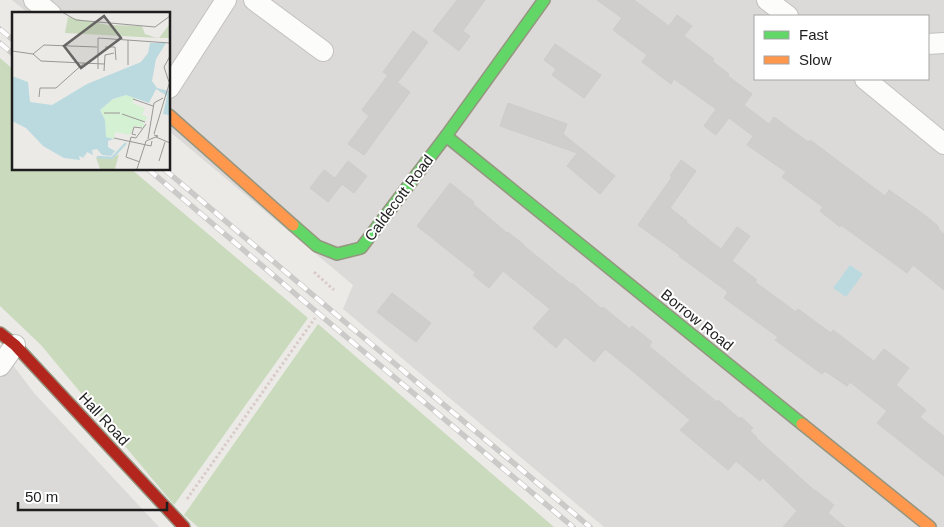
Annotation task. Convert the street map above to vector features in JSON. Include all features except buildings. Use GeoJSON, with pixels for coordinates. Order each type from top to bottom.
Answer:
{"type":"FeatureCollection","features":[{"type":"Feature","properties":{"kind":"street"},"geometry":{"type":"LineString","coordinates":[[34,0],[48,12]]}},
{"type":"Feature","properties":{"kind":"street"},"geometry":{"type":"LineString","coordinates":[[170,86],[226,0]]}},
{"type":"Feature","properties":{"kind":"street"},"geometry":{"type":"LineString","coordinates":[[254,0],[323,51]]}},
{"type":"Feature","properties":{"kind":"street","name":"Caldecott Road"},"geometry":{"type":"LineString","coordinates":[[170,116],[318,246],[337,254],[361,248],[446,136],[544,0]]}},
{"type":"Feature","properties":{"kind":"street"},"geometry":{"type":"LineString","coordinates":[[767,0],[787,15]]}},
{"type":"Feature","properties":{"kind":"street"},"geometry":{"type":"LineString","coordinates":[[929,44],[944,43]]}},
{"type":"Feature","properties":{"kind":"street"},"geometry":{"type":"LineString","coordinates":[[866,80],[944,144]]}},
{"type":"Feature","properties":{"kind":"street","name":"Borrow Road"},"geometry":{"type":"LineString","coordinates":[[446,136],[930,527]]}},
{"type":"Feature","properties":{"kind":"street"},"geometry":{"type":"LineString","coordinates":[[0,366],[7,339]]}},
{"type":"Feature","properties":{"kind":"street","name":"Hall Road"},"geometry":{"type":"LineString","coordinates":[[7,339],[184,527]]}},
{"type":"Feature","properties":{"kind":"path"},"geometry":{"type":"LineString","coordinates":[[174,516],[316,318]]}},
{"type":"Feature","properties":{"kind":"shaded area"},"geometry":{"type":"Polygon","coordinates":[[[12,0],[944,0],[944,527],[604,527],[343,309],[353,285],[170,132],[170,12],[27,12],[12,0]]]}},
{"type":"Feature","properties":{"kind":"shaded area"},"geometry":{"type":"Polygon","coordinates":[[[0,348],[34,393],[159,527],[0,527],[0,348]]]}},
{"type":"Feature","properties":{"kind":"green space"},"geometry":{"type":"Polygon","coordinates":[[[0,58],[12,68],[12,170],[132,170],[308,318],[174,505],[41,345],[0,306],[0,58]]]}},
{"type":"Feature","properties":{"kind":"green space"},"geometry":{"type":"Polygon","coordinates":[[[318,324],[554,527],[198,527],[184,515],[318,324]]]}},
{"type":"Feature","properties":{"kind":"water"},"geometry":{"type":"Polygon","coordinates":[[[850,265],[863,274],[846,297],[833,288],[850,265]]]}},
{"type":"Feature","properties":{"kind":"railway"},"geometry":{"type":"LineString","coordinates":[[0,29],[12,39]]}},
{"type":"Feature","properties":{"kind":"railway"},"geometry":{"type":"LineString","coordinates":[[0,43],[12,53]]}},
{"type":"Feature","properties":{"kind":"railway"},"geometry":{"type":"LineString","coordinates":[[149,170],[573,527]]}},
{"type":"Feature","properties":{"kind":"railway"},"geometry":{"type":"LineString","coordinates":[[165,170],[590,527]]}},
{"type":"Feature","properties":{"kind":"traffic: fast"},"geometry":{"type":"LineString","coordinates":[[293,225],[317,246],[337,254],[361,248],[446,136],[544,0]]}},
{"type":"Feature","properties":{"kind":"traffic: fast"},"geometry":{"type":"LineString","coordinates":[[446,136],[802,424]]}},
{"type":"Feature","properties":{"kind":"traffic: slow"},"geometry":{"type":"LineString","coordinates":[[170,116],[293,225]]}},
{"type":"Feature","properties":{"kind":"traffic: slow"},"geometry":{"type":"LineString","coordinates":[[802,424],[930,527]]}},
{"type":"Feature","properties":{"kind":"traffic: jam"},"geometry":{"type":"LineString","coordinates":[[0,333],[15,345],[184,527]]}}]}
